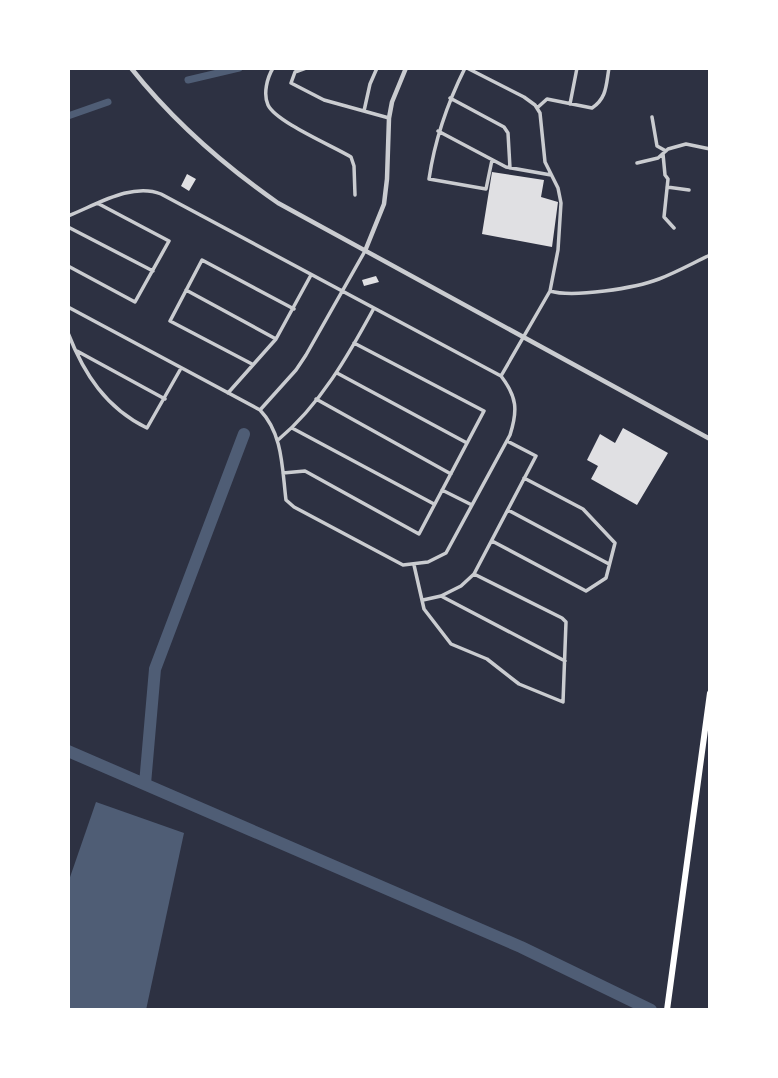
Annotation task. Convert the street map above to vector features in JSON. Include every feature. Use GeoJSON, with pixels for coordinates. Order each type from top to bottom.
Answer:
{"type":"FeatureCollection","features":[{"type":"Feature","properties":{"kind":"main road"},"geometry":{"type":"LineString","coordinates":[[667,1010],[710,693]]}},
{"type":"Feature","properties":{"kind":"street"},"geometry":{"type":"LineString","coordinates":[[131,68],[175,118],[233,171],[278,203],[710,439]]}},
{"type":"Feature","properties":{"kind":"street"},"geometry":{"type":"LineString","coordinates":[[272,68],[266,86],[268,105],[280,118],[351,157],[355,195]]}},
{"type":"Feature","properties":{"kind":"street"},"geometry":{"type":"LineString","coordinates":[[306,68],[295,72],[291,83],[324,100],[389,118]]}},
{"type":"Feature","properties":{"kind":"street"},"geometry":{"type":"LineString","coordinates":[[364,111],[377,68]]}},
{"type":"Feature","properties":{"kind":"street"},"geometry":{"type":"LineString","coordinates":[[260,410],[296,370],[343,292],[379,220],[386,192],[389,118],[392,102],[406,68]]}},
{"type":"Feature","properties":{"kind":"street"},"geometry":{"type":"LineString","coordinates":[[492,160],[486,190],[429,179],[438,131],[450,98],[466,68],[524,97],[537,108],[540,113],[545,162],[558,188],[561,203],[556,270],[550,292],[502,376]]}},
{"type":"Feature","properties":{"kind":"street"},"geometry":{"type":"LineString","coordinates":[[570,104],[575,68]]}},
{"type":"Feature","properties":{"kind":"street"},"geometry":{"type":"LineString","coordinates":[[537,108],[547,99],[592,108],[601,102],[605,94],[609,68]]}},
{"type":"Feature","properties":{"kind":"street"},"geometry":{"type":"LineString","coordinates":[[450,98],[504,127],[508,133],[510,168]]}},
{"type":"Feature","properties":{"kind":"street"},"geometry":{"type":"LineString","coordinates":[[652,117],[657,146],[664,152],[665,175],[668,179],[664,216],[674,228]]}},
{"type":"Feature","properties":{"kind":"street"},"geometry":{"type":"LineString","coordinates":[[438,131],[510,168],[551,175]]}},
{"type":"Feature","properties":{"kind":"street"},"geometry":{"type":"LineString","coordinates":[[636,163],[658,158],[664,152],[686,144],[710,149]]}},
{"type":"Feature","properties":{"kind":"street"},"geometry":{"type":"LineString","coordinates":[[667,187],[689,190]]}},
{"type":"Feature","properties":{"kind":"street"},"geometry":{"type":"LineString","coordinates":[[68,216],[127,192],[152,190],[502,376],[511,390],[516,409],[507,441],[446,553],[414,565],[402,565],[294,507],[286,500],[278,440],[274,428],[260,410],[68,307]]}},
{"type":"Feature","properties":{"kind":"street"},"geometry":{"type":"LineString","coordinates":[[68,266],[135,302],[169,241],[100,204]]}},
{"type":"Feature","properties":{"kind":"street"},"geometry":{"type":"LineString","coordinates":[[68,227],[153,271]]}},
{"type":"Feature","properties":{"kind":"street"},"geometry":{"type":"LineString","coordinates":[[550,292],[576,293],[643,284],[710,255]]}},
{"type":"Feature","properties":{"kind":"street"},"geometry":{"type":"LineString","coordinates":[[252,365],[170,321],[202,260],[294,309]]}},
{"type":"Feature","properties":{"kind":"street"},"geometry":{"type":"LineString","coordinates":[[227,394],[276,338],[311,275]]}},
{"type":"Feature","properties":{"kind":"street"},"geometry":{"type":"LineString","coordinates":[[186,289],[276,338]]}},
{"type":"Feature","properties":{"kind":"street"},"geometry":{"type":"LineString","coordinates":[[278,440],[292,428],[337,373],[374,308]]}},
{"type":"Feature","properties":{"kind":"street"},"geometry":{"type":"LineString","coordinates":[[68,333],[75,350],[103,396],[132,421],[147,428],[180,369]]}},
{"type":"Feature","properties":{"kind":"street"},"geometry":{"type":"LineString","coordinates":[[283,473],[305,471],[419,534],[484,411],[355,343]]}},
{"type":"Feature","properties":{"kind":"street"},"geometry":{"type":"LineString","coordinates":[[75,350],[165,399]]}},
{"type":"Feature","properties":{"kind":"street"},"geometry":{"type":"LineString","coordinates":[[337,373],[467,443]]}},
{"type":"Feature","properties":{"kind":"street"},"geometry":{"type":"LineString","coordinates":[[316,400],[451,474]]}},
{"type":"Feature","properties":{"kind":"street"},"geometry":{"type":"LineString","coordinates":[[292,428],[434,504]]}},
{"type":"Feature","properties":{"kind":"street"},"geometry":{"type":"LineString","coordinates":[[422,600],[441,596],[461,586],[474,574],[492,541],[536,456],[507,441]]}},
{"type":"Feature","properties":{"kind":"street"},"geometry":{"type":"LineString","coordinates":[[492,541],[586,591],[606,578],[615,543],[583,509],[524,478]]}},
{"type":"Feature","properties":{"kind":"street"},"geometry":{"type":"LineString","coordinates":[[442,490],[472,505]]}},
{"type":"Feature","properties":{"kind":"street"},"geometry":{"type":"LineString","coordinates":[[508,510],[609,564]]}},
{"type":"Feature","properties":{"kind":"street"},"geometry":{"type":"LineString","coordinates":[[414,565],[424,609],[451,644],[486,659],[519,684],[563,702],[566,622],[474,574]]}},
{"type":"Feature","properties":{"kind":"street"},"geometry":{"type":"LineString","coordinates":[[441,596],[565,661]]}},
{"type":"Feature","properties":{"kind":"water"},"geometry":{"type":"Polygon","coordinates":[[[96,802],[184,833],[146,1010],[68,1010],[68,883],[96,802]]]}},
{"type":"Feature","properties":{"kind":"building"},"geometry":{"type":"Polygon","coordinates":[[[492,172],[544,180],[541,197],[558,202],[552,247],[482,234],[492,172]]]}},
{"type":"Feature","properties":{"kind":"building"},"geometry":{"type":"Polygon","coordinates":[[[187,174],[196,179],[189,191],[181,186],[187,174]]]}},
{"type":"Feature","properties":{"kind":"building"},"geometry":{"type":"Polygon","coordinates":[[[376,276],[379,282],[364,286],[362,280],[376,276]]]}},
{"type":"Feature","properties":{"kind":"building"},"geometry":{"type":"Polygon","coordinates":[[[623,428],[668,453],[637,505],[591,479],[598,466],[587,460],[600,434],[615,443],[623,428]]]}},
{"type":"Feature","properties":{"kind":"waterway"},"geometry":{"type":"LineString","coordinates":[[188,80],[239,68]]}},
{"type":"Feature","properties":{"kind":"waterway"},"geometry":{"type":"LineString","coordinates":[[68,116],[108,102]]}},
{"type":"Feature","properties":{"kind":"waterway"},"geometry":{"type":"LineString","coordinates":[[145,784],[155,669],[244,434]]}},
{"type":"Feature","properties":{"kind":"waterway"},"geometry":{"type":"LineString","coordinates":[[68,751],[521,947],[651,1010]]}}]}
